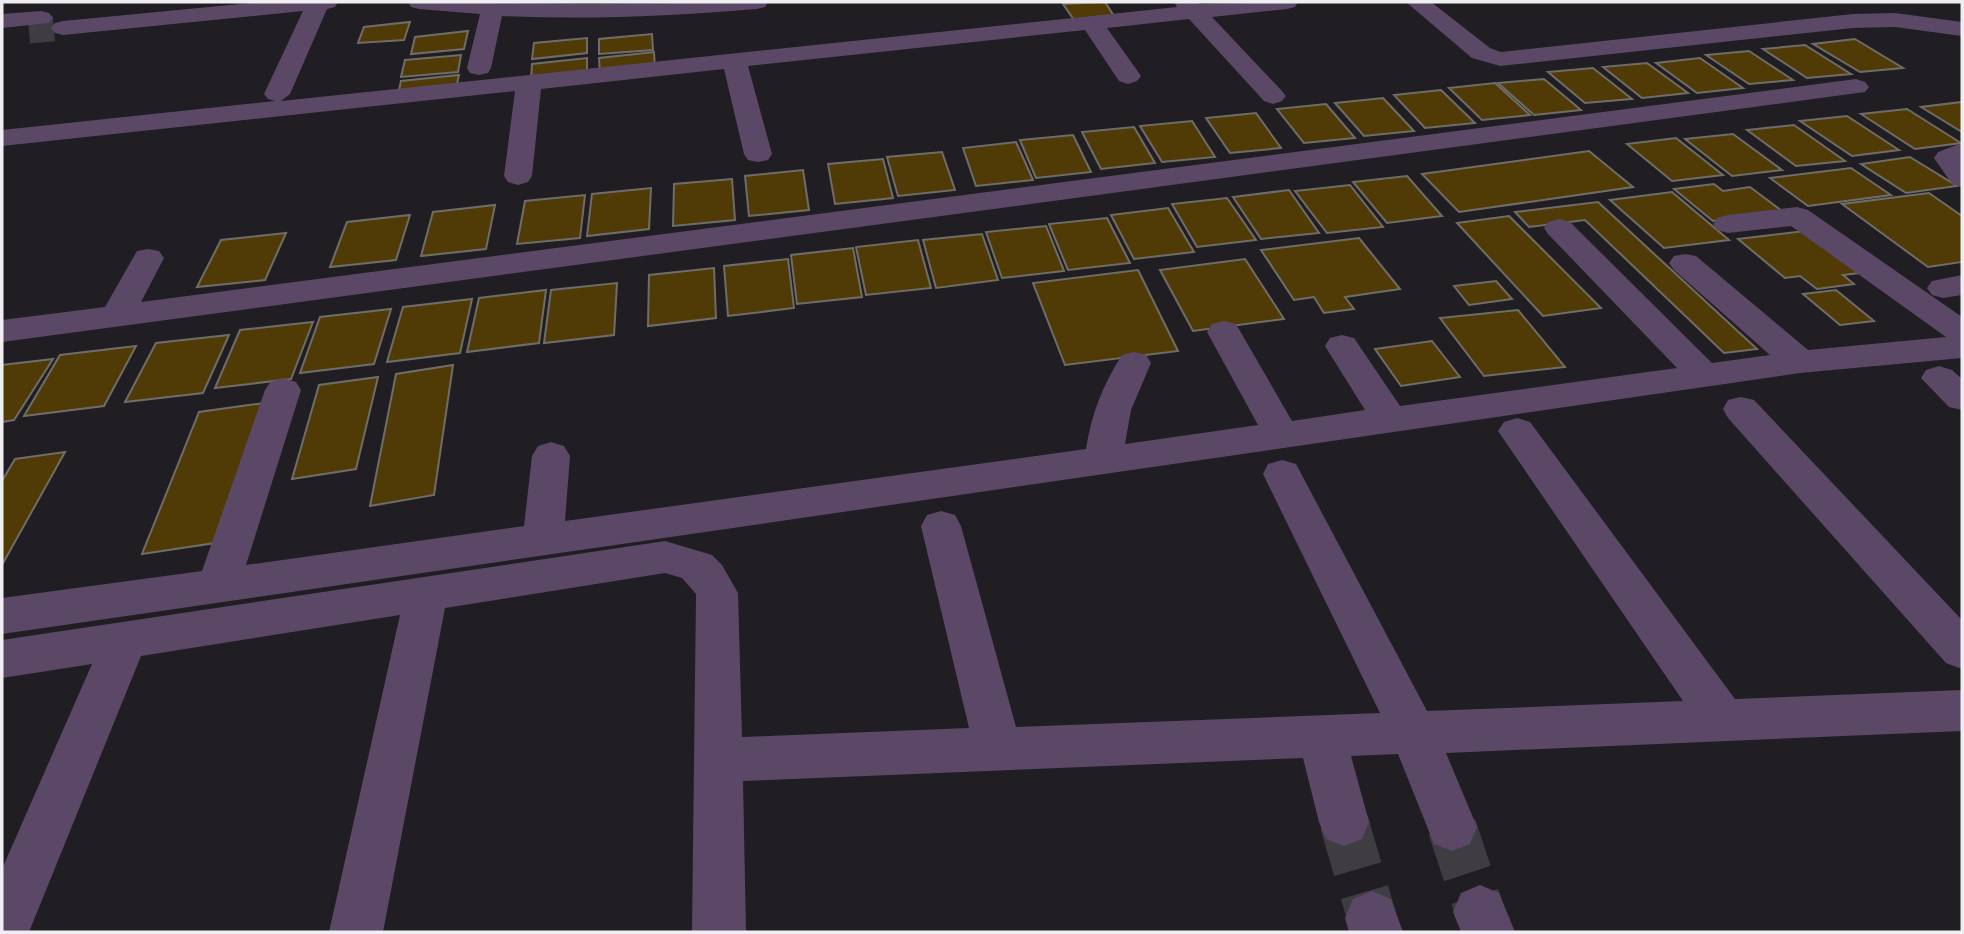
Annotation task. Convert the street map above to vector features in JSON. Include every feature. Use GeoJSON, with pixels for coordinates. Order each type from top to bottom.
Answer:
{"type":"FeatureCollection","features":[{"type":"Feature","properties":{"kind":"street"},"geometry":{"type":"LineString","coordinates":[[68,21],[212,2]]}},
{"type":"Feature","properties":{"kind":"street"},"geometry":{"type":"LineString","coordinates":[[133,11],[322,2],[277,94]]}},
{"type":"Feature","properties":{"kind":"street"},"geometry":{"type":"LineString","coordinates":[[419,2],[494,6],[664,29],[757,2]]}},
{"type":"Feature","properties":{"kind":"street"},"geometry":{"type":"LineString","coordinates":[[2,138],[1091,22],[1190,7],[1287,2]]}},
{"type":"Feature","properties":{"kind":"street"},"geometry":{"type":"LineString","coordinates":[[1417,2],[1481,53],[1488,57],[1507,59],[1853,21],[1895,20],[1962,29]]}},
{"type":"Feature","properties":{"kind":"street"},"geometry":{"type":"LineString","coordinates":[[1835,2],[1853,21]]}},
{"type":"Feature","properties":{"kind":"street"},"geometry":{"type":"LineString","coordinates":[[479,68],[494,6]]}},
{"type":"Feature","properties":{"kind":"street"},"geometry":{"type":"LineString","coordinates":[[1190,7],[1273,96]]}},
{"type":"Feature","properties":{"kind":"street"},"geometry":{"type":"LineString","coordinates":[[2,22],[35,24],[2,32]]}},
{"type":"Feature","properties":{"kind":"street"},"geometry":{"type":"LineString","coordinates":[[1091,22],[1128,76]]}},
{"type":"Feature","properties":{"kind":"street"},"geometry":{"type":"LineString","coordinates":[[734,60],[758,154]]}},
{"type":"Feature","properties":{"kind":"street"},"geometry":{"type":"LineString","coordinates":[[518,176],[529,82]]}},
{"type":"Feature","properties":{"kind":"street"},"geometry":{"type":"LineString","coordinates":[[2,331],[1856,87]]}},
{"type":"Feature","properties":{"kind":"street"},"geometry":{"type":"LineString","coordinates":[[1961,193],[1948,158],[1962,151]]}},
{"type":"Feature","properties":{"kind":"street"},"geometry":{"type":"LineString","coordinates":[[1839,215],[1956,291]]}},
{"type":"Feature","properties":{"kind":"street"},"geometry":{"type":"LineString","coordinates":[[1728,224],[1797,216],[1962,332]]}},
{"type":"Feature","properties":{"kind":"street"},"geometry":{"type":"LineString","coordinates":[[1559,228],[1705,376]]}},
{"type":"Feature","properties":{"kind":"street"},"geometry":{"type":"LineString","coordinates":[[117,316],[148,258]]}},
{"type":"Feature","properties":{"kind":"street"},"geometry":{"type":"LineString","coordinates":[[1685,263],[1800,362]]}},
{"type":"Feature","properties":{"kind":"street"},"geometry":{"type":"LineString","coordinates":[[1224,332],[1414,733],[1452,827]]}},
{"type":"Feature","properties":{"kind":"street"},"geometry":{"type":"LineString","coordinates":[[1342,346],[1390,420]]}},
{"type":"Feature","properties":{"kind":"street"},"geometry":{"type":"LineString","coordinates":[[2,616],[1104,461],[1282,455],[1390,420],[1800,362],[1962,347]]}},
{"type":"Feature","properties":{"kind":"street"},"geometry":{"type":"LineString","coordinates":[[1104,461],[1112,405],[1134,363]]}},
{"type":"Feature","properties":{"kind":"street"},"geometry":{"type":"LineString","coordinates":[[218,585],[283,390]]}},
{"type":"Feature","properties":{"kind":"street"},"geometry":{"type":"LineString","coordinates":[[1741,410],[1962,650]]}},
{"type":"Feature","properties":{"kind":"street"},"geometry":{"type":"LineString","coordinates":[[1517,431],[1724,720]]}},
{"type":"Feature","properties":{"kind":"street"},"geometry":{"type":"LineString","coordinates":[[543,539],[551,456]]}},
{"type":"Feature","properties":{"kind":"street"},"geometry":{"type":"LineString","coordinates":[[941,526],[998,749]]}},
{"type":"Feature","properties":{"kind":"street"},"geometry":{"type":"LineString","coordinates":[[2,659],[426,596],[665,557],[690,561],[705,572],[717,593],[719,932]]}},
{"type":"Feature","properties":{"kind":"street"},"geometry":{"type":"LineString","coordinates":[[356,932],[426,596]]}},
{"type":"Feature","properties":{"kind":"street"},"geometry":{"type":"LineString","coordinates":[[2,932],[125,640]]}},
{"type":"Feature","properties":{"kind":"street"},"geometry":{"type":"LineString","coordinates":[[718,761],[1962,711]]}},
{"type":"Feature","properties":{"kind":"street"},"geometry":{"type":"LineString","coordinates":[[1321,736],[1344,822]]}},
{"type":"Feature","properties":{"kind":"building"},"geometry":{"type":"Polygon","coordinates":[[[1105,2],[1114,16],[1074,20],[1063,4],[1105,2]]]}},
{"type":"Feature","properties":{"kind":"building"},"geometry":{"type":"Polygon","coordinates":[[[410,22],[404,40],[358,43],[364,27],[410,22]]]}},
{"type":"Feature","properties":{"kind":"building"},"geometry":{"type":"Polygon","coordinates":[[[468,31],[464,49],[411,54],[415,37],[468,31]]]}},
{"type":"Feature","properties":{"kind":"building"},"geometry":{"type":"Polygon","coordinates":[[[652,34],[653,50],[599,54],[599,39],[652,34]]]}},
{"type":"Feature","properties":{"kind":"building"},"geometry":{"type":"Polygon","coordinates":[[[587,38],[587,53],[532,59],[534,43],[587,38]]]}},
{"type":"Feature","properties":{"kind":"building"},"geometry":{"type":"Polygon","coordinates":[[[1855,39],[1903,68],[1860,72],[1813,44],[1855,39]]]}},
{"type":"Feature","properties":{"kind":"building"},"geometry":{"type":"Polygon","coordinates":[[[1805,45],[1851,74],[1807,78],[1763,49],[1805,45]]]}},
{"type":"Feature","properties":{"kind":"building"},"geometry":{"type":"Polygon","coordinates":[[[1749,51],[1793,80],[1749,84],[1706,55],[1749,51]]]}},
{"type":"Feature","properties":{"kind":"building"},"geometry":{"type":"Polygon","coordinates":[[[654,52],[655,69],[600,74],[599,58],[654,52]]]}},
{"type":"Feature","properties":{"kind":"building"},"geometry":{"type":"Polygon","coordinates":[[[461,55],[458,72],[401,77],[405,60],[461,55]]]}},
{"type":"Feature","properties":{"kind":"building"},"geometry":{"type":"Polygon","coordinates":[[[587,58],[587,75],[531,81],[532,64],[587,58]]]}},
{"type":"Feature","properties":{"kind":"building"},"geometry":{"type":"Polygon","coordinates":[[[1700,58],[1743,88],[1697,93],[1656,63],[1700,58]]]}},
{"type":"Feature","properties":{"kind":"building"},"geometry":{"type":"Polygon","coordinates":[[[1647,63],[1688,93],[1642,98],[1603,67],[1647,63]]]}},
{"type":"Feature","properties":{"kind":"building"},"geometry":{"type":"Polygon","coordinates":[[[1593,68],[1632,99],[1585,103],[1548,72],[1593,68]]]}},
{"type":"Feature","properties":{"kind":"building"},"geometry":{"type":"Polygon","coordinates":[[[459,75],[455,93],[397,99],[401,81],[459,75]]]}},
{"type":"Feature","properties":{"kind":"building"},"geometry":{"type":"Polygon","coordinates":[[[1544,79],[1581,110],[1534,115],[1498,83],[1544,79]]]}},
{"type":"Feature","properties":{"kind":"building"},"geometry":{"type":"Polygon","coordinates":[[[1495,83],[1530,115],[1482,120],[1449,88],[1495,83]]]}},
{"type":"Feature","properties":{"kind":"building"},"geometry":{"type":"Polygon","coordinates":[[[1441,90],[1475,123],[1425,128],[1394,95],[1441,90]]]}},
{"type":"Feature","properties":{"kind":"building"},"geometry":{"type":"Polygon","coordinates":[[[1383,98],[1414,131],[1364,136],[1335,103],[1383,98]]]}},
{"type":"Feature","properties":{"kind":"building"},"geometry":{"type":"Polygon","coordinates":[[[1962,102],[1962,132],[1921,107],[1962,102]]]}},
{"type":"Feature","properties":{"kind":"building"},"geometry":{"type":"Polygon","coordinates":[[[1326,104],[1355,138],[1304,143],[1277,109],[1326,104]]]}},
{"type":"Feature","properties":{"kind":"building"},"geometry":{"type":"Polygon","coordinates":[[[1907,109],[1961,143],[1915,149],[1861,114],[1907,109]]]}},
{"type":"Feature","properties":{"kind":"building"},"geometry":{"type":"Polygon","coordinates":[[[1256,113],[1281,148],[1230,153],[1206,118],[1256,113]]]}},
{"type":"Feature","properties":{"kind":"building"},"geometry":{"type":"Polygon","coordinates":[[[1847,116],[1899,150],[1852,156],[1800,121],[1847,116]]]}},
{"type":"Feature","properties":{"kind":"building"},"geometry":{"type":"Polygon","coordinates":[[[1192,121],[1215,157],[1162,162],[1140,126],[1192,121]]]}},
{"type":"Feature","properties":{"kind":"building"},"geometry":{"type":"Polygon","coordinates":[[[1794,125],[1845,161],[1796,166],[1747,130],[1794,125]]]}},
{"type":"Feature","properties":{"kind":"building"},"geometry":{"type":"Polygon","coordinates":[[[1134,127],[1155,163],[1101,169],[1082,132],[1134,127]]]}},
{"type":"Feature","properties":{"kind":"building"},"geometry":{"type":"Polygon","coordinates":[[[1733,134],[1782,170],[1732,176],[1685,139],[1733,134]]]}},
{"type":"Feature","properties":{"kind":"building"},"geometry":{"type":"Polygon","coordinates":[[[1073,135],[1091,172],[1036,178],[1020,140],[1073,135]]]}},
{"type":"Feature","properties":{"kind":"building"},"geometry":{"type":"Polygon","coordinates":[[[1676,138],[1723,175],[1672,181],[1627,144],[1676,138]]]}},
{"type":"Feature","properties":{"kind":"building"},"geometry":{"type":"Polygon","coordinates":[[[1016,142],[1033,180],[976,186],[963,148],[1016,142]]]}},
{"type":"Feature","properties":{"kind":"building"},"geometry":{"type":"Polygon","coordinates":[[[1589,151],[1633,187],[1459,212],[1422,174],[1589,151]]]}},
{"type":"Feature","properties":{"kind":"building"},"geometry":{"type":"Polygon","coordinates":[[[942,152],[955,190],[898,196],[887,157],[942,152]]]}},
{"type":"Feature","properties":{"kind":"building"},"geometry":{"type":"Polygon","coordinates":[[[1910,157],[1957,186],[1906,193],[1861,164],[1910,157]]]}},
{"type":"Feature","properties":{"kind":"building"},"geometry":{"type":"Polygon","coordinates":[[[883,159],[893,198],[835,204],[828,164],[883,159]]]}},
{"type":"Feature","properties":{"kind":"building"},"geometry":{"type":"Polygon","coordinates":[[[1851,168],[1891,195],[1808,206],[1770,178],[1851,168]]]}},
{"type":"Feature","properties":{"kind":"building"},"geometry":{"type":"Polygon","coordinates":[[[803,170],[809,210],[749,216],[745,176],[803,170]]]}},
{"type":"Feature","properties":{"kind":"building"},"geometry":{"type":"Polygon","coordinates":[[[1407,176],[1442,216],[1387,223],[1353,182],[1407,176]]]}},
{"type":"Feature","properties":{"kind":"building"},"geometry":{"type":"Polygon","coordinates":[[[732,179],[735,220],[673,226],[674,184],[732,179]]]}},
{"type":"Feature","properties":{"kind":"building"},"geometry":{"type":"Polygon","coordinates":[[[1714,184],[1723,191],[1750,187],[1782,211],[1713,221],[1674,189],[1714,184]]]}},
{"type":"Feature","properties":{"kind":"building"},"geometry":{"type":"Polygon","coordinates":[[[1350,185],[1383,227],[1327,233],[1295,191],[1350,185]]]}},
{"type":"Feature","properties":{"kind":"building"},"geometry":{"type":"Polygon","coordinates":[[[651,188],[649,229],[587,236],[592,194],[651,188]]]}},
{"type":"Feature","properties":{"kind":"building"},"geometry":{"type":"Polygon","coordinates":[[[1289,190],[1319,233],[1261,239],[1233,197],[1289,190]]]}},
{"type":"Feature","properties":{"kind":"building"},"geometry":{"type":"Polygon","coordinates":[[[1672,192],[1729,240],[1664,248],[1610,200],[1672,192]]]}},
{"type":"Feature","properties":{"kind":"building"},"geometry":{"type":"Polygon","coordinates":[[[1929,193],[1962,216],[1962,262],[1928,267],[1842,204],[1929,193]]]}},
{"type":"Feature","properties":{"kind":"building"},"geometry":{"type":"Polygon","coordinates":[[[585,195],[580,238],[517,244],[525,201],[585,195]]]}},
{"type":"Feature","properties":{"kind":"building"},"geometry":{"type":"Polygon","coordinates":[[[1227,198],[1256,240],[1197,247],[1172,204],[1227,198]]]}},
{"type":"Feature","properties":{"kind":"building"},"geometry":{"type":"Polygon","coordinates":[[[1598,202],[1757,349],[1724,353],[1585,220],[1529,227],[1515,212],[1598,202]]]}},
{"type":"Feature","properties":{"kind":"building"},"geometry":{"type":"Polygon","coordinates":[[[495,205],[486,249],[421,256],[433,212],[495,205]]]}},
{"type":"Feature","properties":{"kind":"building"},"geometry":{"type":"Polygon","coordinates":[[[1168,208],[1194,252],[1134,259],[1111,215],[1168,208]]]}},
{"type":"Feature","properties":{"kind":"building"},"geometry":{"type":"Polygon","coordinates":[[[410,215],[396,260],[330,267],[347,222],[410,215]]]}},
{"type":"Feature","properties":{"kind":"building"},"geometry":{"type":"Polygon","coordinates":[[[1509,216],[1601,308],[1543,316],[1457,223],[1509,216]]]}},
{"type":"Feature","properties":{"kind":"building"},"geometry":{"type":"Polygon","coordinates":[[[1107,218],[1130,263],[1068,270],[1049,224],[1107,218]]]}},
{"type":"Feature","properties":{"kind":"building"},"geometry":{"type":"Polygon","coordinates":[[[1046,226],[1064,271],[1002,278],[986,232],[1046,226]]]}},
{"type":"Feature","properties":{"kind":"building"},"geometry":{"type":"Polygon","coordinates":[[[1805,231],[1860,273],[1843,275],[1854,284],[1817,289],[1800,276],[1785,278],[1738,239],[1805,231]]]}},
{"type":"Feature","properties":{"kind":"building"},"geometry":{"type":"Polygon","coordinates":[[[286,233],[265,280],[197,287],[221,240],[286,233]]]}},
{"type":"Feature","properties":{"kind":"building"},"geometry":{"type":"Polygon","coordinates":[[[982,234],[998,280],[936,288],[923,240],[982,234]]]}},
{"type":"Feature","properties":{"kind":"building"},"geometry":{"type":"Polygon","coordinates":[[[1359,238],[1400,289],[1345,297],[1354,309],[1324,313],[1314,297],[1294,300],[1261,250],[1359,238]]]}},
{"type":"Feature","properties":{"kind":"building"},"geometry":{"type":"Polygon","coordinates":[[[918,240],[931,288],[866,295],[856,247],[918,240]]]}},
{"type":"Feature","properties":{"kind":"building"},"geometry":{"type":"Polygon","coordinates":[[[853,248],[862,297],[797,304],[791,255],[853,248]]]}},
{"type":"Feature","properties":{"kind":"building"},"geometry":{"type":"Polygon","coordinates":[[[788,259],[794,308],[728,316],[724,266],[788,259]]]}},
{"type":"Feature","properties":{"kind":"building"},"geometry":{"type":"Polygon","coordinates":[[[1245,259],[1284,319],[1193,331],[1160,270],[1245,259]]]}},
{"type":"Feature","properties":{"kind":"building"},"geometry":{"type":"Polygon","coordinates":[[[714,268],[716,318],[648,326],[649,275],[714,268]]]}},
{"type":"Feature","properties":{"kind":"building"},"geometry":{"type":"Polygon","coordinates":[[[1138,270],[1178,351],[1065,365],[1033,283],[1138,270]]]}},
{"type":"Feature","properties":{"kind":"building"},"geometry":{"type":"Polygon","coordinates":[[[1496,281],[1512,299],[1469,305],[1454,286],[1496,281]]]}},
{"type":"Feature","properties":{"kind":"building"},"geometry":{"type":"Polygon","coordinates":[[[617,283],[614,335],[544,343],[551,290],[617,283]]]}},
{"type":"Feature","properties":{"kind":"building"},"geometry":{"type":"Polygon","coordinates":[[[546,290],[539,343],[467,352],[479,298],[546,290]]]}},
{"type":"Feature","properties":{"kind":"building"},"geometry":{"type":"Polygon","coordinates":[[[1836,290],[1874,321],[1840,325],[1803,294],[1836,290]]]}},
{"type":"Feature","properties":{"kind":"building"},"geometry":{"type":"Polygon","coordinates":[[[472,299],[460,353],[387,362],[403,307],[472,299]]]}},
{"type":"Feature","properties":{"kind":"building"},"geometry":{"type":"Polygon","coordinates":[[[391,309],[374,364],[300,373],[320,317],[391,309]]]}},
{"type":"Feature","properties":{"kind":"building"},"geometry":{"type":"Polygon","coordinates":[[[1518,310],[1565,367],[1484,376],[1440,318],[1518,310]]]}},
{"type":"Feature","properties":{"kind":"building"},"geometry":{"type":"Polygon","coordinates":[[[313,322],[291,379],[215,388],[240,330],[313,322]]]}},
{"type":"Feature","properties":{"kind":"building"},"geometry":{"type":"Polygon","coordinates":[[[229,335],[203,393],[125,402],[156,343],[229,335]]]}},
{"type":"Feature","properties":{"kind":"building"},"geometry":{"type":"Polygon","coordinates":[[[1432,341],[1460,377],[1401,386],[1375,349],[1432,341]]]}},
{"type":"Feature","properties":{"kind":"building"},"geometry":{"type":"Polygon","coordinates":[[[136,346],[104,406],[24,416],[60,355],[136,346]]]}},
{"type":"Feature","properties":{"kind":"building"},"geometry":{"type":"Polygon","coordinates":[[[53,359],[14,420],[2,422],[2,365],[53,359]]]}},
{"type":"Feature","properties":{"kind":"building"},"geometry":{"type":"Polygon","coordinates":[[[453,365],[434,495],[370,506],[396,374],[453,365]]]}},
{"type":"Feature","properties":{"kind":"building"},"geometry":{"type":"Polygon","coordinates":[[[378,377],[356,469],[292,479],[319,385],[378,377]]]}},
{"type":"Feature","properties":{"kind":"building"},"geometry":{"type":"Polygon","coordinates":[[[264,403],[215,543],[142,554],[199,412],[264,403]]]}},
{"type":"Feature","properties":{"kind":"building"},"geometry":{"type":"Polygon","coordinates":[[[65,452],[2,565],[2,481],[15,459],[65,452]]]}},
{"type":"Feature","properties":{"kind":"tunnel"},"geometry":{"type":"LineString","coordinates":[[29,31],[63,28]]}},
{"type":"Feature","properties":{"kind":"tunnel"},"geometry":{"type":"LineString","coordinates":[[1344,822],[1372,918]]}},
{"type":"Feature","properties":{"kind":"tunnel"},"geometry":{"type":"LineString","coordinates":[[1452,827],[1480,912]]}}]}
